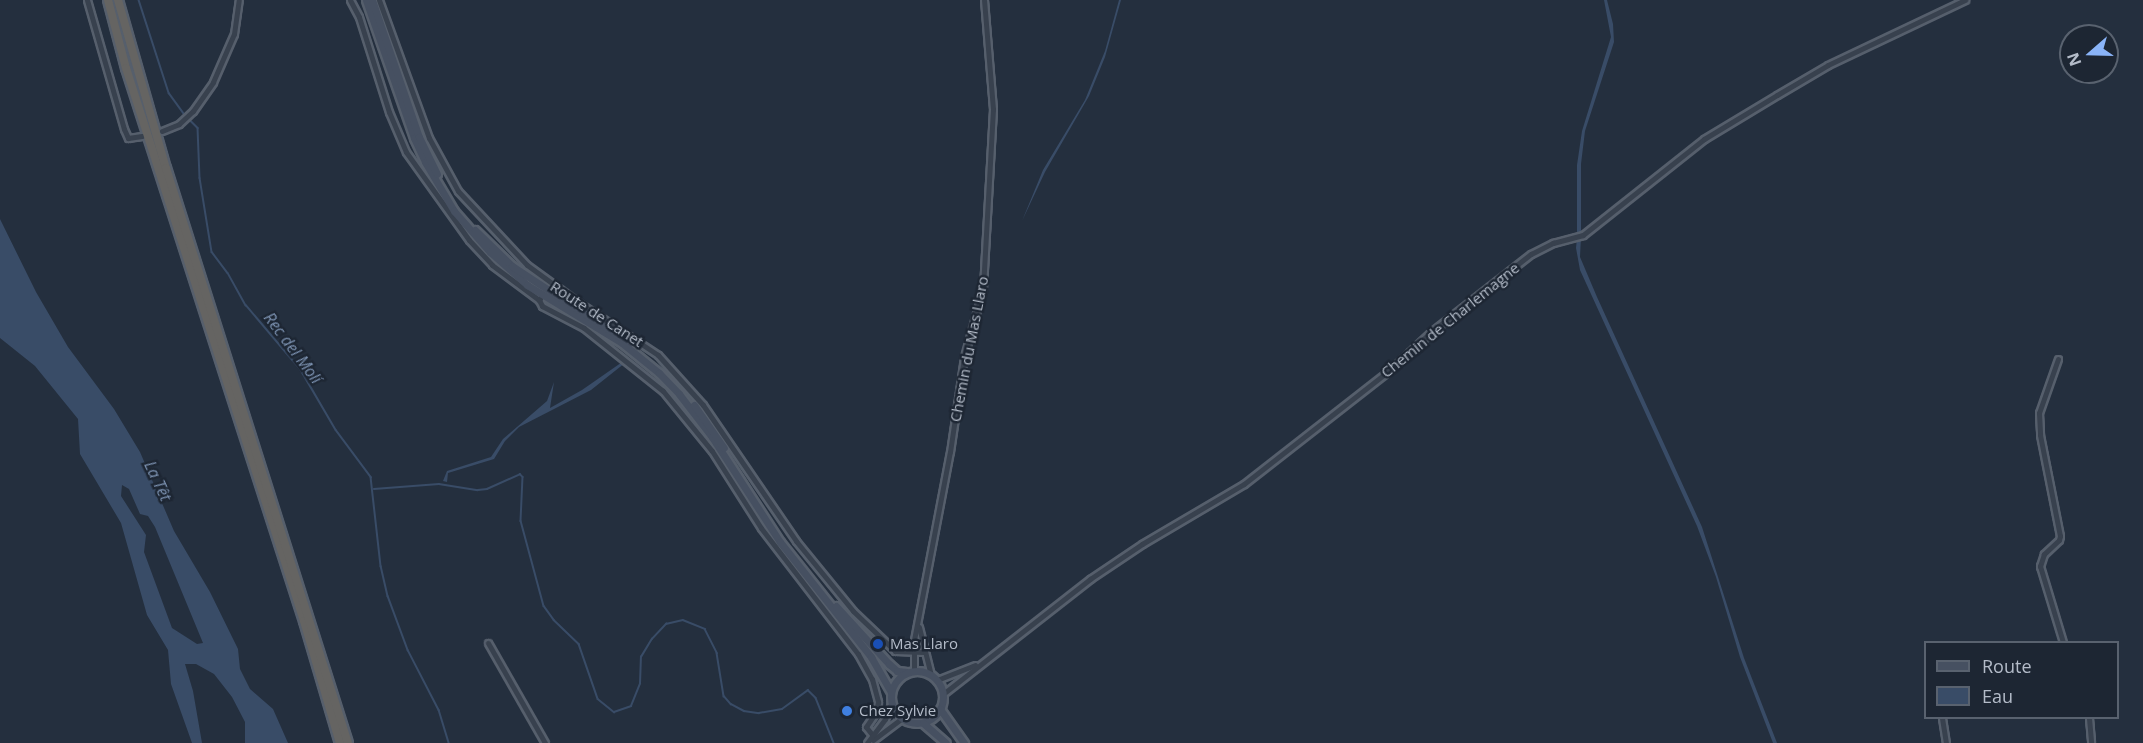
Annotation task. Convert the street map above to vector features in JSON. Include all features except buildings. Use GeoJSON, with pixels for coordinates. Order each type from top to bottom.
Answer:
{"type":"FeatureCollection","features":[{"type":"Feature","properties":{"kind":"highway"},"geometry":{"type":"LineString","coordinates":[[108,0],[126,68],[304,621],[340,743]]}},
{"type":"Feature","properties":{"kind":"highway"},"geometry":{"type":"LineString","coordinates":[[118,0],[166,168],[348,743]]}},
{"type":"Feature","properties":{"kind":"main road","name":"Route de Canet"},"geometry":{"type":"LineString","coordinates":[[366,0],[410,128],[454,211],[490,252],[541,297],[622,343],[659,373],[679,394],[712,437],[780,542],[871,657],[891,692]]}},
{"type":"Feature","properties":{"kind":"main road","name":"Route de Canet"},"geometry":{"type":"LineString","coordinates":[[372,0],[419,137],[438,178],[459,209],[512,267],[624,339],[662,370],[683,391],[715,434],[763,510],[820,586],[889,664],[897,671],[911,671]]}},
{"type":"Feature","properties":{"kind":"main road"},"geometry":{"type":"LineString","coordinates":[[911,671],[931,675],[937,680],[943,694],[940,709],[930,720],[923,723],[916,724],[901,719],[891,704],[891,692],[897,680],[911,671]]}},
{"type":"Feature","properties":{"kind":"main road"},"geometry":{"type":"LineString","coordinates":[[940,709],[964,743]]}},
{"type":"Feature","properties":{"kind":"main road"},"geometry":{"type":"LineString","coordinates":[[923,723],[945,743]]}},
{"type":"Feature","properties":{"kind":"street"},"geometry":{"type":"LineString","coordinates":[[87,0],[124,129],[128,138],[142,136]]}},
{"type":"Feature","properties":{"kind":"street"},"geometry":{"type":"LineString","coordinates":[[162,131],[178,124],[193,111],[213,82],[234,34],[239,0]]}},
{"type":"Feature","properties":{"kind":"street"},"geometry":{"type":"LineString","coordinates":[[350,0],[359,17],[389,112],[406,152],[469,240],[492,265],[541,297],[542,306],[584,328],[676,403],[728,473],[761,528],[858,654],[878,691],[876,712],[866,727],[874,737]]}},
{"type":"Feature","properties":{"kind":"street"},"geometry":{"type":"LineString","coordinates":[[380,0],[429,138],[458,191],[527,265],[578,302],[633,336],[675,371],[720,428],[796,541],[853,611],[896,651],[924,652]]}},
{"type":"Feature","properties":{"kind":"street","name":"Chemin du Mas Llaro"},"geometry":{"type":"LineString","coordinates":[[911,671],[916,651],[914,640],[950,452],[964,357],[983,288],[993,109],[984,0]]}},
{"type":"Feature","properties":{"kind":"street","name":"Chemin de Charlemagne"},"geometry":{"type":"LineString","coordinates":[[943,694],[1098,573],[1142,544],[1244,484],[1390,370],[1431,332],[1531,254],[1552,243],[1583,235],[1704,139],[1828,65],[1965,0]]}},
{"type":"Feature","properties":{"kind":"street"},"geometry":{"type":"LineString","coordinates":[[2058,359],[2039,413],[2040,435],[2060,536],[2059,540],[2044,554],[2040,566],[2063,641]]}},
{"type":"Feature","properties":{"kind":"street"},"geometry":{"type":"LineString","coordinates":[[918,622],[931,675]]}},
{"type":"Feature","properties":{"kind":"street"},"geometry":{"type":"LineString","coordinates":[[488,643],[545,743]]}},
{"type":"Feature","properties":{"kind":"street","name":"Chemin de Charlemagne"},"geometry":{"type":"LineString","coordinates":[[937,680],[967,670],[987,658]]}},
{"type":"Feature","properties":{"kind":"street"},"geometry":{"type":"LineString","coordinates":[[874,737],[891,704]]}},
{"type":"Feature","properties":{"kind":"street"},"geometry":{"type":"LineString","coordinates":[[868,743],[901,719]]}},
{"type":"Feature","properties":{"kind":"street"},"geometry":{"type":"LineString","coordinates":[[1942,719],[1946,743]]}},
{"type":"Feature","properties":{"kind":"street"},"geometry":{"type":"LineString","coordinates":[[2089,719],[2091,743]]}},
{"type":"Feature","properties":{"kind":"water"},"geometry":{"type":"Polygon","coordinates":[[[1119,0],[1121,0],[1105,57],[1089,96],[1045,172],[1022,221],[1043,170],[1085,100],[1105,51],[1119,0]]]}},
{"type":"Feature","properties":{"kind":"water"},"geometry":{"type":"Polygon","coordinates":[[[1604,0],[1607,0],[1613,24],[1614,42],[1585,131],[1581,164],[1581,234],[1577,234],[1577,165],[1582,131],[1611,37],[1604,0]]]}},
{"type":"Feature","properties":{"kind":"water"},"geometry":{"type":"Polygon","coordinates":[[[0,219],[36,292],[68,347],[114,409],[140,452],[174,531],[210,592],[238,649],[240,669],[250,689],[273,709],[288,743],[245,743],[245,722],[232,697],[214,674],[196,664],[185,664],[193,691],[202,743],[192,743],[171,684],[168,650],[147,615],[121,523],[80,454],[78,419],[35,366],[0,338],[0,219]],[[122,485],[121,496],[146,535],[144,552],[172,628],[197,644],[203,643],[155,527],[148,516],[140,514],[129,489],[122,485]]]}},
{"type":"Feature","properties":{"kind":"water"},"geometry":{"type":"Polygon","coordinates":[[[1581,237],[1580,257],[1702,527],[1744,658],[1777,743],[1773,743],[1740,657],[1716,577],[1697,526],[1580,270],[1576,248],[1577,238],[1581,237]]]}},
{"type":"Feature","properties":{"kind":"water"},"geometry":{"type":"Polygon","coordinates":[[[628,358],[630,359],[591,390],[519,427],[505,441],[494,459],[448,473],[447,482],[443,481],[447,471],[491,457],[503,439],[547,401],[554,382],[550,408],[582,390],[628,358]]]}},
{"type":"Feature","properties":{"kind":"waterway","name":"Rec del Molí"},"geometry":{"type":"LineString","coordinates":[[139,0],[169,93],[185,115]]}},
{"type":"Feature","properties":{"kind":"waterway","name":"Rec del Molí"},"geometry":{"type":"LineString","coordinates":[[188,118],[198,128],[200,178],[212,252],[228,273],[246,305],[301,370],[336,430],[371,477],[381,566],[388,596],[408,650],[439,710],[449,743]]}},
{"type":"Feature","properties":{"kind":"waterway"},"geometry":{"type":"LineString","coordinates":[[374,489],[439,484],[478,490],[487,489],[520,474],[523,477],[521,521],[544,606],[554,620],[579,644],[598,699],[614,712],[631,706],[640,684],[641,657],[652,639],[666,624],[683,620],[705,629],[717,653],[724,696],[731,704],[744,711],[759,713],[782,709],[808,690],[816,698],[834,743]]}},
{"type":"Feature","properties":{"kind":"place","name":"Mas Llaro"},"geometry":{"type":"Point","coordinates":[878,644]}},
{"type":"Feature","properties":{"kind":"place","name":"Chez Sylvie"},"geometry":{"type":"Point","coordinates":[847,711]}},
{"type":"Feature","properties":{"kind":"water label","name":"La Têt"},"geometry":{"type":"Point","coordinates":[158,481]}}]}
